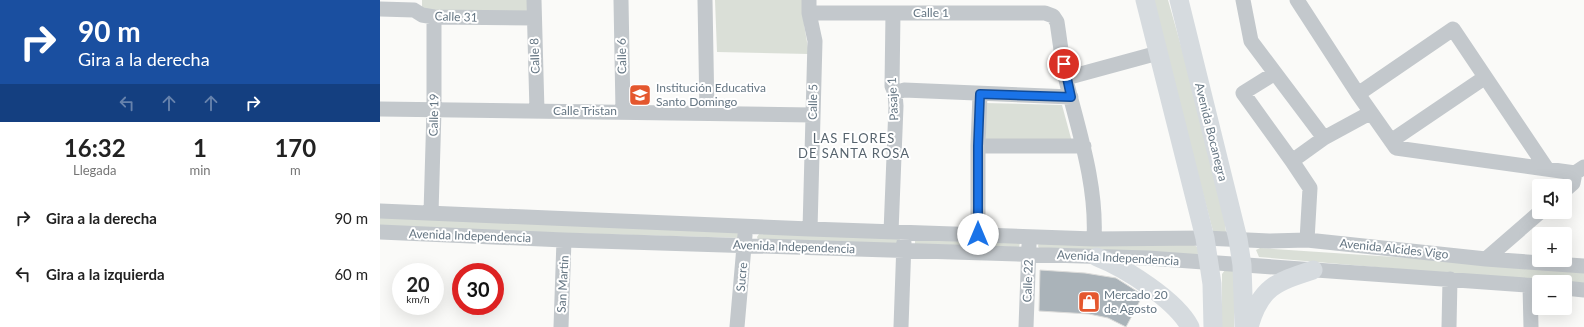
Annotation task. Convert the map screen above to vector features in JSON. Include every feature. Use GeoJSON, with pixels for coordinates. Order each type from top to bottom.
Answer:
{"type":"FeatureCollection","features":[{"type":"Feature","properties":{"kind":"main road"},"geometry":{"type":"LineString","coordinates":[[1145,0],[1205,238],[1212,284],[1213,327]]}},
{"type":"Feature","properties":{"kind":"main road","name":"Avenida Bocanegra"},"geometry":{"type":"LineString","coordinates":[[1179,0],[1238,239],[1242,265],[1244,327]]}},
{"type":"Feature","properties":{"kind":"main road"},"geometry":{"type":"LineString","coordinates":[[1096,248],[1112,262],[1163,296],[1187,320],[1190,327]]}},
{"type":"Feature","properties":{"kind":"main road"},"geometry":{"type":"LineString","coordinates":[[1249,327],[1252,316],[1262,297],[1273,285],[1313,270]]}},
{"type":"Feature","properties":{"kind":"street","name":"Calle 8"},"geometry":{"type":"LineString","coordinates":[[534,0],[537,111]]}},
{"type":"Feature","properties":{"kind":"street","name":"Calle 6"},"geometry":{"type":"LineString","coordinates":[[621,0],[624,111]]}},
{"type":"Feature","properties":{"kind":"street"},"geometry":{"type":"LineString","coordinates":[[705,0],[707,113]]}},
{"type":"Feature","properties":{"kind":"street"},"geometry":{"type":"LineString","coordinates":[[1243,0],[1251,41],[1324,138]]}},
{"type":"Feature","properties":{"kind":"street"},"geometry":{"type":"LineString","coordinates":[[1297,0],[1370,113],[1396,148],[1547,169],[1579,170],[1572,184]]}},
{"type":"Feature","properties":{"kind":"street","name":"Calle 31"},"geometry":{"type":"LineString","coordinates":[[380,9],[414,5],[422,15],[434,17],[534,18]]}},
{"type":"Feature","properties":{"kind":"street","name":"Calle 1"},"geometry":{"type":"LineString","coordinates":[[809,6],[893,13],[1045,13],[1053,16],[1057,22],[1066,78]]}},
{"type":"Feature","properties":{"kind":"street","name":"Calle 5"},"geometry":{"type":"LineString","coordinates":[[809,6],[815,41],[810,229]]}},
{"type":"Feature","properties":{"kind":"street","name":"Pasaje 1"},"geometry":{"type":"LineString","coordinates":[[893,13],[892,86],[895,93],[896,106],[897,232],[903,251],[901,327]]}},
{"type":"Feature","properties":{"kind":"street","name":"Calle 19"},"geometry":{"type":"LineString","coordinates":[[431,213],[434,110],[434,17]]}},
{"type":"Feature","properties":{"kind":"street"},"geometry":{"type":"LineString","coordinates":[[1358,94],[1453,29],[1484,78],[1547,169]]}},
{"type":"Feature","properties":{"kind":"street"},"geometry":{"type":"LineString","coordinates":[[1096,248],[1093,205],[1084,146],[1066,78],[1158,53]]}},
{"type":"Feature","properties":{"kind":"street"},"geometry":{"type":"LineString","coordinates":[[1275,73],[1243,93],[1310,188],[1307,240]]}},
{"type":"Feature","properties":{"kind":"street"},"geometry":{"type":"LineString","coordinates":[[1391,141],[1484,78]]}},
{"type":"Feature","properties":{"kind":"street"},"geometry":{"type":"LineString","coordinates":[[895,93],[904,90],[1071,97]]}},
{"type":"Feature","properties":{"kind":"street"},"geometry":{"type":"LineString","coordinates":[[978,234],[978,146],[980,94]]}},
{"type":"Feature","properties":{"kind":"street","name":"Calle Tristan"},"geometry":{"type":"LineString","coordinates":[[380,109],[624,111],[813,115]]}},
{"type":"Feature","properties":{"kind":"street"},"geometry":{"type":"LineString","coordinates":[[1292,161],[1324,138],[1370,113]]}},
{"type":"Feature","properties":{"kind":"street"},"geometry":{"type":"LineString","coordinates":[[978,146],[1084,146]]}},
{"type":"Feature","properties":{"kind":"street","name":"Avenida Independencia"},"geometry":{"type":"LineString","coordinates":[[380,211],[810,229],[1029,236],[1096,248],[1208,262]]}},
{"type":"Feature","properties":{"kind":"street"},"geometry":{"type":"LineString","coordinates":[[1486,259],[1532,219]]}},
{"type":"Feature","properties":{"kind":"street","name":"Sucre"},"geometry":{"type":"LineString","coordinates":[[737,327],[745,245],[745,226]]}},
{"type":"Feature","properties":{"kind":"street","name":"Avenida Independencia"},"geometry":{"type":"LineString","coordinates":[[380,232],[564,240],[1029,254],[1205,238]]}},
{"type":"Feature","properties":{"kind":"street","name":"Calle 22"},"geometry":{"type":"LineString","coordinates":[[1026,327],[1029,236]]}},
{"type":"Feature","properties":{"kind":"street","name":"Avenida Alcides Vigo"},"geometry":{"type":"LineString","coordinates":[[1205,238],[1269,241],[1307,240],[1486,259],[1584,266]]}},
{"type":"Feature","properties":{"kind":"street","name":"San Martin"},"geometry":{"type":"LineString","coordinates":[[561,327],[564,240]]}},
{"type":"Feature","properties":{"kind":"street","name":"Avenida Alcides Vigo"},"geometry":{"type":"LineString","coordinates":[[1208,262],[1532,286]]}},
{"type":"Feature","properties":{"kind":"street"},"geometry":{"type":"LineString","coordinates":[[1449,327],[1450,279]]}},
{"type":"Feature","properties":{"kind":"street"},"geometry":{"type":"LineString","coordinates":[[1572,289],[1584,290]]}},
{"type":"Feature","properties":{"kind":"street"},"geometry":{"type":"LineString","coordinates":[[1531,327],[1532,315]]}},
{"type":"Feature","properties":{"kind":"shaded area"},"geometry":{"type":"Polygon","coordinates":[[[422,0],[528,0],[528,16],[422,13],[422,0]]]}},
{"type":"Feature","properties":{"kind":"shaded area"},"geometry":{"type":"Polygon","coordinates":[[[715,0],[803,0],[804,24],[809,54],[717,52],[715,0]]]}},
{"type":"Feature","properties":{"kind":"shaded area"},"geometry":{"type":"Polygon","coordinates":[[[1151,0],[1168,0],[1191,81],[1224,216],[1226,232],[1220,235],[1213,231],[1151,0]]]}},
{"type":"Feature","properties":{"kind":"shaded area"},"geometry":{"type":"Polygon","coordinates":[[[984,103],[1062,105],[1072,142],[986,142],[984,103]]]}},
{"type":"Feature","properties":{"kind":"shaded area"},"geometry":{"type":"Polygon","coordinates":[[[380,217],[738,231],[743,238],[380,228],[380,217]]]}},
{"type":"Feature","properties":{"kind":"shaded area"},"geometry":{"type":"Polygon","coordinates":[[[759,234],[900,238],[899,245],[758,240],[757,237],[759,234]]]}},
{"type":"Feature","properties":{"kind":"shaded area"},"geometry":{"type":"Polygon","coordinates":[[[915,240],[1020,243],[1019,247],[915,244],[915,240]]]}},
{"type":"Feature","properties":{"kind":"shaded area"},"geometry":{"type":"Polygon","coordinates":[[[1039,243],[1194,245],[1199,248],[1199,253],[1195,256],[1040,251],[1038,246],[1039,243]]]}},
{"type":"Feature","properties":{"kind":"shaded area"},"geometry":{"type":"Polygon","coordinates":[[[1260,248],[1528,266],[1584,272],[1584,285],[1572,283],[1572,275],[1532,275],[1532,280],[1259,257],[1256,250],[1260,248]]]}},
{"type":"Feature","properties":{"kind":"shaded area"},"geometry":{"type":"Polygon","coordinates":[[[1225,270],[1234,270],[1234,327],[1222,327],[1222,274],[1225,270]]]}},
{"type":"Feature","properties":{"kind":"building","name":"Mercado 20 de Agosto"},"geometry":{"type":"Polygon","coordinates":[[[1040,270],[1085,273],[1116,278],[1143,295],[1126,327],[1108,318],[1089,314],[1039,311],[1040,270]]]}},
{"type":"Feature","properties":{"kind":"place","name":"Institución Educativa Santo Domingo"},"geometry":{"type":"Point","coordinates":[640,95]}},
{"type":"Feature","properties":{"kind":"place","name":"Mercado 20 de Agosto"},"geometry":{"type":"Point","coordinates":[1089,302]}},
{"type":"Feature","properties":{"kind":"district","name":"LAS FLORES DE SANTA ROSA"},"geometry":{"type":"Point","coordinates":[854,146]}},
{"type":"Feature","properties":{"kind":"route"},"geometry":{"type":"LineString","coordinates":[[978,234],[978,146],[980,94],[1071,97],[1064,64]]}}]}
